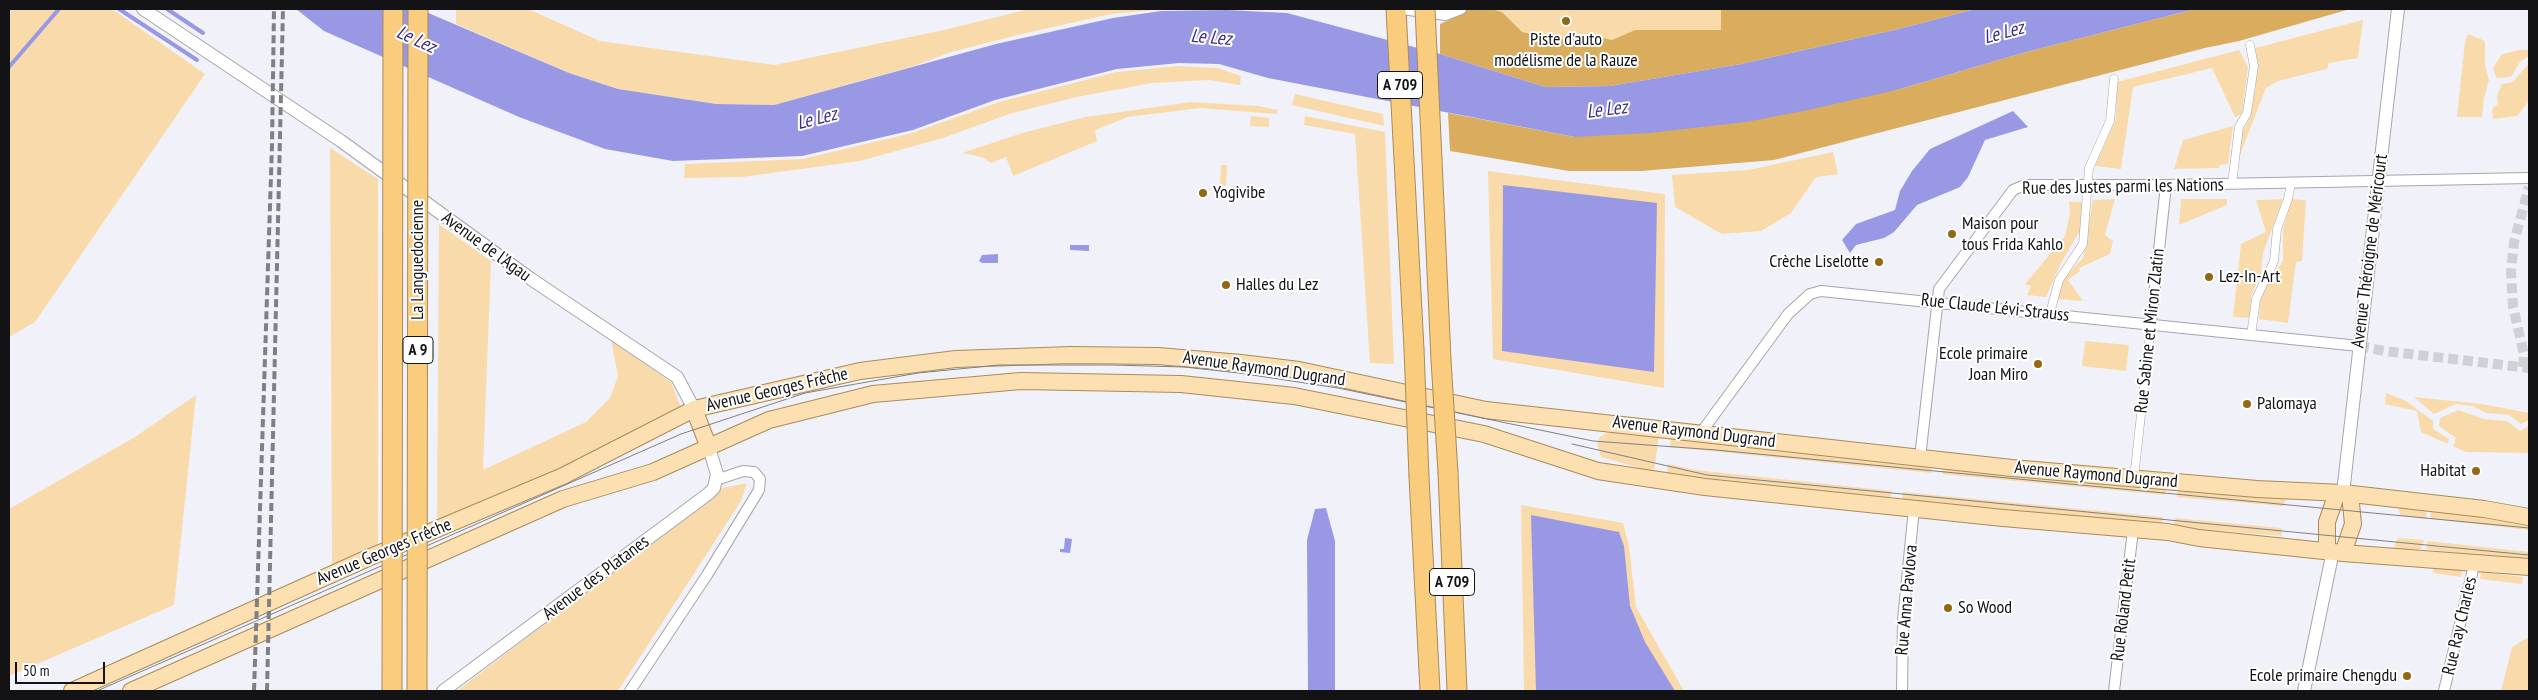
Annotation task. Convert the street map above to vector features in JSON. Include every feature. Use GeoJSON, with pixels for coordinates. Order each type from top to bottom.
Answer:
{"type":"FeatureCollection","features":[{"type":"Feature","properties":{"kind":"highway","name":"La Languedocienne"},"geometry":{"type":"LineString","coordinates":[[392,691],[393,9]]}},
{"type":"Feature","properties":{"kind":"highway","name":"La Languedocienne"},"geometry":{"type":"LineString","coordinates":[[417,691],[418,9]]}},
{"type":"Feature","properties":{"kind":"highway","name":"A 709"},"geometry":{"type":"LineString","coordinates":[[1396,9],[1430,691]]}},
{"type":"Feature","properties":{"kind":"highway","name":"A 709"},"geometry":{"type":"LineString","coordinates":[[1425,9],[1457,691]]}},
{"type":"Feature","properties":{"kind":"main road","name":"Avenue Raymond Dugrand"},"geometry":{"type":"LineString","coordinates":[[860,371],[956,359],[1071,355],[1184,358],[1298,370],[1486,410],[1920,458],[2257,489],[2343,494],[2484,509],[2529,517]]}},
{"type":"Feature","properties":{"kind":"main road","name":"Avenue Georges Frêche"},"geometry":{"type":"LineString","coordinates":[[72,691],[359,562],[563,476],[694,409],[860,371]]}},
{"type":"Feature","properties":{"kind":"main road","name":"Avenue Raymond Dugrand"},"geometry":{"type":"LineString","coordinates":[[829,404],[898,391],[1020,381],[1164,383],[1237,388],[1335,403],[1484,434],[1598,471],[1705,487],[2168,532],[2199,538],[2334,551]]}},
{"type":"Feature","properties":{"kind":"main road","name":"Avenue Georges Frêche"},"geometry":{"type":"LineString","coordinates":[[131,691],[563,499],[652,472],[769,420],[829,404]]}},
{"type":"Feature","properties":{"kind":"main road","name":"Avenue Georges Frêche"},"geometry":{"type":"LineString","coordinates":[[694,409],[709,448]]}},
{"type":"Feature","properties":{"kind":"main road"},"geometry":{"type":"LineString","coordinates":[[2334,551],[2327,522],[2343,494]]}},
{"type":"Feature","properties":{"kind":"main road"},"geometry":{"type":"LineString","coordinates":[[2334,551],[2354,524],[2343,494]]}},
{"type":"Feature","properties":{"kind":"main road"},"geometry":{"type":"LineString","coordinates":[[2334,551],[2475,561],[2529,567]]}},
{"type":"Feature","properties":{"kind":"street","name":"Avenue de l'Agau"},"geometry":{"type":"LineString","coordinates":[[143,9],[341,141],[532,279],[678,377],[694,409]]}},
{"type":"Feature","properties":{"kind":"street"},"geometry":{"type":"LineString","coordinates":[[1402,9],[1445,16],[1461,10]]}},
{"type":"Feature","properties":{"kind":"street","name":"Avenue Théroigne de Méricourt"},"geometry":{"type":"LineString","coordinates":[[2343,494],[2398,9]]}},
{"type":"Feature","properties":{"kind":"street"},"geometry":{"type":"LineString","coordinates":[[2232,184],[2239,127],[2247,113],[2254,66],[2250,45]]}},
{"type":"Feature","properties":{"kind":"street"},"geometry":{"type":"LineString","coordinates":[[2050,313],[2059,280],[2083,244],[2086,185],[2089,168],[2110,121],[2114,79]]}},
{"type":"Feature","properties":{"kind":"street","name":"Rue des Justes parmi les Nations"},"geometry":{"type":"LineString","coordinates":[[1920,458],[1936,302],[1939,289],[2013,190],[2025,185],[2166,185],[2529,178]]}},
{"type":"Feature","properties":{"kind":"street"},"geometry":{"type":"LineString","coordinates":[[2251,335],[2256,299],[2274,261],[2277,229],[2288,199],[2291,183]]}},
{"type":"Feature","properties":{"kind":"street","name":"Rue Sabine et Miron Zlatin"},"geometry":{"type":"LineString","coordinates":[[2134,478],[2166,185]]}},
{"type":"Feature","properties":{"kind":"street","name":"Rue Claude Lévi-Strauss"},"geometry":{"type":"LineString","coordinates":[[1700,434],[1788,314],[1810,294],[1839,292],[2359,346]]}},
{"type":"Feature","properties":{"kind":"street"},"geometry":{"type":"LineString","coordinates":[[630,691],[711,568],[758,490],[760,479],[754,472],[743,471],[716,480],[717,474],[709,448]]}},
{"type":"Feature","properties":{"kind":"street","name":"Avenue des Platanes"},"geometry":{"type":"LineString","coordinates":[[443,691],[708,494],[716,480]]}},
{"type":"Feature","properties":{"kind":"street","name":"Rue Anna Pavlova"},"geometry":{"type":"LineString","coordinates":[[1902,691],[1903,620],[1914,508]]}},
{"type":"Feature","properties":{"kind":"street","name":"Rue Roland Petit"},"geometry":{"type":"LineString","coordinates":[[2114,691],[2133,530]]}},
{"type":"Feature","properties":{"kind":"street"},"geometry":{"type":"LineString","coordinates":[[2304,691],[2334,551]]}},
{"type":"Feature","properties":{"kind":"street","name":"Rue Ray Charles"},"geometry":{"type":"LineString","coordinates":[[2444,691],[2475,561]]}},
{"type":"Feature","properties":{"kind":"shaded area"},"geometry":{"type":"Polygon","coordinates":[[[9,9],[112,9],[205,74],[35,322],[9,337],[9,9]]]}},
{"type":"Feature","properties":{"kind":"shaded area"},"geometry":{"type":"Polygon","coordinates":[[[456,9],[528,9],[600,41],[775,65],[944,30],[1029,9],[1167,9],[1111,14],[1022,34],[951,52],[914,66],[774,105],[716,104],[618,89],[569,73],[456,24],[456,9]]]}},
{"type":"Feature","properties":{"kind":"shaded area"},"geometry":{"type":"Polygon","coordinates":[[[1462,9],[1491,9],[1502,12],[1522,32],[1556,39],[1596,36],[1612,40],[1635,30],[1721,30],[1721,9],[1975,9],[1899,29],[1741,64],[1610,86],[1545,87],[1440,54],[1440,24],[1461,14],[1462,9]]]}},
{"type":"Feature","properties":{"kind":"shaded area"},"geometry":{"type":"Polygon","coordinates":[[[1491,9],[1721,9],[1721,30],[1635,30],[1612,40],[1596,36],[1556,39],[1521,32],[1502,12],[1491,9]]]}},
{"type":"Feature","properties":{"kind":"shaded area"},"geometry":{"type":"Polygon","coordinates":[[[2195,9],[2350,9],[2239,41],[2205,48],[1774,160],[1641,171],[1569,171],[1450,151],[1448,113],[1575,137],[1900,89],[2026,52],[2195,9]]]}},
{"type":"Feature","properties":{"kind":"shaded area"},"geometry":{"type":"Polygon","coordinates":[[[2363,20],[2358,58],[2329,63],[2327,69],[2278,81],[2266,88],[2238,160],[2240,136],[2250,118],[2255,93],[2258,64],[2255,48],[2363,20]]]}},
{"type":"Feature","properties":{"kind":"shaded area"},"geometry":{"type":"Polygon","coordinates":[[[2468,34],[2485,41],[2485,66],[2489,80],[2484,98],[2482,117],[2457,117],[2465,42],[2468,34]]]}},
{"type":"Feature","properties":{"kind":"shaded area"},"geometry":{"type":"Polygon","coordinates":[[[2239,50],[2248,67],[2242,114],[2235,117],[2212,68],[2133,87],[2121,169],[2095,166],[2116,119],[2117,82],[2239,50]]]}},
{"type":"Feature","properties":{"kind":"shaded area"},"geometry":{"type":"Polygon","coordinates":[[[2529,50],[2529,56],[2520,62],[2511,77],[2496,78],[2493,68],[2502,54],[2529,50]]]}},
{"type":"Feature","properties":{"kind":"shaded area"},"geometry":{"type":"Polygon","coordinates":[[[2529,63],[2529,101],[2517,116],[2493,119],[2492,109],[2498,104],[2497,96],[2502,84],[2513,82],[2529,63]]]}},
{"type":"Feature","properties":{"kind":"shaded area"},"geometry":{"type":"Polygon","coordinates":[[[1178,66],[1218,68],[1241,76],[1240,85],[1209,80],[1152,83],[1077,97],[1009,114],[943,138],[860,161],[742,177],[684,178],[685,164],[802,159],[912,133],[999,102],[1116,72],[1178,66]]]}},
{"type":"Feature","properties":{"kind":"shaded area"},"geometry":{"type":"Polygon","coordinates":[[[1295,94],[1383,114],[1384,126],[1292,105],[1295,94]]]}},
{"type":"Feature","properties":{"kind":"shaded area"},"geometry":{"type":"Polygon","coordinates":[[[1191,102],[1258,106],[1277,110],[1277,114],[1200,108],[1128,117],[1095,130],[1097,141],[1013,176],[1006,157],[991,163],[982,157],[962,153],[1022,133],[1086,117],[1191,102]]]}},
{"type":"Feature","properties":{"kind":"shaded area"},"geometry":{"type":"Polygon","coordinates":[[[1251,116],[1269,118],[1269,127],[1250,126],[1251,116]]]}},
{"type":"Feature","properties":{"kind":"shaded area"},"geometry":{"type":"Polygon","coordinates":[[[1305,116],[1385,132],[1394,364],[1370,363],[1355,134],[1304,125],[1305,116]]]}},
{"type":"Feature","properties":{"kind":"shaded area"},"geometry":{"type":"Polygon","coordinates":[[[2233,126],[2228,164],[2220,165],[2219,168],[2174,169],[2183,140],[2233,126]]]}},
{"type":"Feature","properties":{"kind":"shaded area"},"geometry":{"type":"Polygon","coordinates":[[[330,148],[378,179],[378,548],[332,566],[330,148]]]}},
{"type":"Feature","properties":{"kind":"shaded area"},"geometry":{"type":"Polygon","coordinates":[[[1833,152],[1838,174],[1816,177],[1791,213],[1761,231],[1722,234],[1675,207],[1672,175],[1748,170],[1833,152]]]}},
{"type":"Feature","properties":{"kind":"shaded area"},"geometry":{"type":"Polygon","coordinates":[[[1221,165],[1227,165],[1226,186],[1220,185],[1221,165]]]}},
{"type":"Feature","properties":{"kind":"shaded area"},"geometry":{"type":"Polygon","coordinates":[[[1488,171],[1665,194],[1664,388],[1493,359],[1488,171]]]}},
{"type":"Feature","properties":{"kind":"shaded area"},"geometry":{"type":"Polygon","coordinates":[[[2115,199],[2105,235],[2113,241],[2110,254],[2079,268],[2080,271],[2068,280],[2083,301],[2057,299],[2061,281],[2083,258],[2093,200],[2115,199]]]}},
{"type":"Feature","properties":{"kind":"shaded area"},"geometry":{"type":"Polygon","coordinates":[[[2181,199],[2227,199],[2227,205],[2179,225],[2181,199]]]}},
{"type":"Feature","properties":{"kind":"shaded area"},"geometry":{"type":"Polygon","coordinates":[[[2283,199],[2263,253],[2261,273],[2251,296],[2250,318],[2233,317],[2241,244],[2266,232],[2256,200],[2283,199]]]}},
{"type":"Feature","properties":{"kind":"shaded area"},"geometry":{"type":"Polygon","coordinates":[[[2292,199],[2306,200],[2302,261],[2296,262],[2288,323],[2259,319],[2261,292],[2283,261],[2283,228],[2292,199]]]}},
{"type":"Feature","properties":{"kind":"shaded area"},"geometry":{"type":"Polygon","coordinates":[[[2069,202],[2081,202],[2085,211],[2081,229],[2062,261],[2046,297],[2027,295],[2031,286],[2025,284],[2065,236],[2070,213],[2069,202]]]}},
{"type":"Feature","properties":{"kind":"shaded area"},"geometry":{"type":"Polygon","coordinates":[[[439,224],[491,261],[483,470],[586,422],[610,398],[618,376],[611,340],[671,382],[682,410],[549,477],[437,523],[439,224]]]}},
{"type":"Feature","properties":{"kind":"shaded area"},"geometry":{"type":"Polygon","coordinates":[[[2085,341],[2129,345],[2126,371],[2082,366],[2085,341]]]}},
{"type":"Feature","properties":{"kind":"shaded area"},"geometry":{"type":"Polygon","coordinates":[[[2386,393],[2406,401],[2433,421],[2433,429],[2449,439],[2448,444],[2421,432],[2417,411],[2385,404],[2386,393]]]}},
{"type":"Feature","properties":{"kind":"shaded area"},"geometry":{"type":"Polygon","coordinates":[[[196,395],[174,605],[9,676],[9,509],[135,437],[196,395]]]}},
{"type":"Feature","properties":{"kind":"shaded area"},"geometry":{"type":"Polygon","coordinates":[[[2414,397],[2482,404],[2529,413],[2529,420],[2521,424],[2509,415],[2486,413],[2473,406],[2456,404],[2434,414],[2414,397]]]}},
{"type":"Feature","properties":{"kind":"shaded area"},"geometry":{"type":"Polygon","coordinates":[[[2458,410],[2484,419],[2507,421],[2520,431],[2529,426],[2529,453],[2466,452],[2453,446],[2456,438],[2439,426],[2440,418],[2458,410]]]}},
{"type":"Feature","properties":{"kind":"shaded area"},"geometry":{"type":"Polygon","coordinates":[[[1608,432],[1636,436],[1659,435],[1654,472],[1601,457],[1597,443],[1600,437],[1608,432]]]}},
{"type":"Feature","properties":{"kind":"shaded area"},"geometry":{"type":"Polygon","coordinates":[[[1671,436],[1932,464],[1931,473],[1670,447],[1671,436]]]}},
{"type":"Feature","properties":{"kind":"shaded area"},"geometry":{"type":"Polygon","coordinates":[[[1668,464],[1696,470],[1892,491],[1890,499],[1667,475],[1668,464]]]}},
{"type":"Feature","properties":{"kind":"shaded area"},"geometry":{"type":"Polygon","coordinates":[[[1943,466],[2166,487],[2165,495],[1942,474],[1943,466]]]}},
{"type":"Feature","properties":{"kind":"shaded area"},"geometry":{"type":"Polygon","coordinates":[[[747,483],[741,501],[618,691],[457,691],[722,488],[747,483]]]}},
{"type":"Feature","properties":{"kind":"shaded area"},"geometry":{"type":"Polygon","coordinates":[[[2178,488],[2287,495],[2283,506],[2177,497],[2178,488]]]}},
{"type":"Feature","properties":{"kind":"shaded area"},"geometry":{"type":"Polygon","coordinates":[[[1903,492],[2163,517],[2162,526],[1902,500],[1903,492]]]}},
{"type":"Feature","properties":{"kind":"shaded area"},"geometry":{"type":"Polygon","coordinates":[[[1521,505],[1623,523],[1629,546],[1636,607],[1684,691],[1524,691],[1521,505]]]}},
{"type":"Feature","properties":{"kind":"shaded area"},"geometry":{"type":"Polygon","coordinates":[[[2398,507],[2426,510],[2427,519],[2400,516],[2398,507]]]}},
{"type":"Feature","properties":{"kind":"shaded area"},"geometry":{"type":"Polygon","coordinates":[[[2430,510],[2529,521],[2529,530],[2431,519],[2430,510]]]}},
{"type":"Feature","properties":{"kind":"shaded area"},"geometry":{"type":"Polygon","coordinates":[[[2175,518],[2281,528],[2282,536],[2174,527],[2175,518]]]}},
{"type":"Feature","properties":{"kind":"shaded area"},"geometry":{"type":"Polygon","coordinates":[[[2398,538],[2424,540],[2421,549],[2393,549],[2398,538]]]}},
{"type":"Feature","properties":{"kind":"shaded area"},"geometry":{"type":"Polygon","coordinates":[[[2428,541],[2529,552],[2529,561],[2426,549],[2428,541]]]}},
{"type":"Feature","properties":{"kind":"shaded area"},"geometry":{"type":"Polygon","coordinates":[[[2434,567],[2462,570],[2461,577],[2433,573],[2434,567]]]}},
{"type":"Feature","properties":{"kind":"shaded area"},"geometry":{"type":"Polygon","coordinates":[[[2481,572],[2523,577],[2522,584],[2480,579],[2481,572]]]}},
{"type":"Feature","properties":{"kind":"shaded area"},"geometry":{"type":"Polygon","coordinates":[[[2529,637],[2529,691],[2501,691],[2512,647],[2529,637]]]}},
{"type":"Feature","properties":{"kind":"water","name":"Le Lez"},"geometry":{"type":"Polygon","coordinates":[[[296,9],[419,9],[569,73],[618,89],[716,104],[774,105],[996,44],[1113,18],[1161,11],[1227,10],[1287,13],[1440,54],[1545,87],[1610,86],[1741,64],[1899,29],[1975,9],[2195,9],[2026,52],[1900,89],[1813,109],[1746,122],[1649,133],[1575,137],[1268,78],[1219,64],[1179,63],[1117,69],[995,100],[913,130],[802,156],[673,161],[605,149],[519,117],[324,31],[296,9]]]}},
{"type":"Feature","properties":{"kind":"water"},"geometry":{"type":"Polygon","coordinates":[[[2013,111],[2028,127],[1985,140],[1968,177],[1960,187],[1917,205],[1894,232],[1884,238],[1856,245],[1850,253],[1842,240],[1856,224],[1895,210],[1900,191],[1912,171],[1930,149],[2013,111]]]}},
{"type":"Feature","properties":{"kind":"water"},"geometry":{"type":"Polygon","coordinates":[[[1503,185],[1657,203],[1654,372],[1502,351],[1503,185]]]}},
{"type":"Feature","properties":{"kind":"water"},"geometry":{"type":"Polygon","coordinates":[[[1070,245],[1089,245],[1089,251],[1070,250],[1070,245]]]}},
{"type":"Feature","properties":{"kind":"water"},"geometry":{"type":"Polygon","coordinates":[[[998,254],[998,263],[982,263],[979,261],[982,255],[998,254]]]}},
{"type":"Feature","properties":{"kind":"water"},"geometry":{"type":"Polygon","coordinates":[[[1326,508],[1335,541],[1335,691],[1308,691],[1307,540],[1315,509],[1326,508]]]}},
{"type":"Feature","properties":{"kind":"water"},"geometry":{"type":"Polygon","coordinates":[[[1531,515],[1619,532],[1624,546],[1630,606],[1645,642],[1675,691],[1536,691],[1531,515]]]}},
{"type":"Feature","properties":{"kind":"water"},"geometry":{"type":"Polygon","coordinates":[[[1065,538],[1072,539],[1070,553],[1060,552],[1060,549],[1064,549],[1065,538]]]}},
{"type":"Feature","properties":{"kind":"waterway"},"geometry":{"type":"LineString","coordinates":[[9,67],[59,9]]}},
{"type":"Feature","properties":{"kind":"waterway"},"geometry":{"type":"LineString","coordinates":[[119,9],[197,60]]}},
{"type":"Feature","properties":{"kind":"waterway"},"geometry":{"type":"LineString","coordinates":[[167,9],[203,33]]}},
{"type":"Feature","properties":{"kind":"tunnel"},"geometry":{"type":"LineString","coordinates":[[2523,367],[2524,355],[2513,306],[2511,272],[2514,242],[2529,187]]}},
{"type":"Feature","properties":{"kind":"tunnel"},"geometry":{"type":"LineString","coordinates":[[2359,346],[2385,351],[2529,368]]}},
{"type":"Feature","properties":{"kind":"tram line"},"geometry":{"type":"LineString","coordinates":[[97,691],[681,434],[805,393],[918,373],[999,365],[1184,367],[1338,388],[1593,441],[1716,450],[2529,528]]}},
{"type":"Feature","properties":{"kind":"tram line"},"geometry":{"type":"LineString","coordinates":[[1572,444],[1707,475],[2529,555]]}},
{"type":"Feature","properties":{"kind":"railway"},"geometry":{"type":"LineString","coordinates":[[254,691],[272,145],[274,9]]}},
{"type":"Feature","properties":{"kind":"railway"},"geometry":{"type":"LineString","coordinates":[[267,691],[283,9]]}},
{"type":"Feature","properties":{"kind":"place","name":"Piste d'auto modélisme de la Rauze"},"geometry":{"type":"Point","coordinates":[1566,21]}},
{"type":"Feature","properties":{"kind":"place","name":"Yogivibe"},"geometry":{"type":"Point","coordinates":[1203,193]}},
{"type":"Feature","properties":{"kind":"place","name":"Maison pour tous Frida Kahlo"},"geometry":{"type":"Point","coordinates":[1952,234]}},
{"type":"Feature","properties":{"kind":"place","name":"Crèche Liselotte"},"geometry":{"type":"Point","coordinates":[1879,262]}},
{"type":"Feature","properties":{"kind":"place","name":"Lez-In-Art"},"geometry":{"type":"Point","coordinates":[2209,277]}},
{"type":"Feature","properties":{"kind":"place","name":"Halles du Lez"},"geometry":{"type":"Point","coordinates":[1226,285]}},
{"type":"Feature","properties":{"kind":"place","name":"Ecole primaire Joan Miro"},"geometry":{"type":"Point","coordinates":[2038,364]}},
{"type":"Feature","properties":{"kind":"place","name":"Palomaya"},"geometry":{"type":"Point","coordinates":[2247,404]}},
{"type":"Feature","properties":{"kind":"place","name":"Habitat"},"geometry":{"type":"Point","coordinates":[2476,471]}},
{"type":"Feature","properties":{"kind":"place","name":"So Wood"},"geometry":{"type":"Point","coordinates":[1948,608]}},
{"type":"Feature","properties":{"kind":"place","name":"Ecole primaire Chengdu"},"geometry":{"type":"Point","coordinates":[2407,676]}}]}
